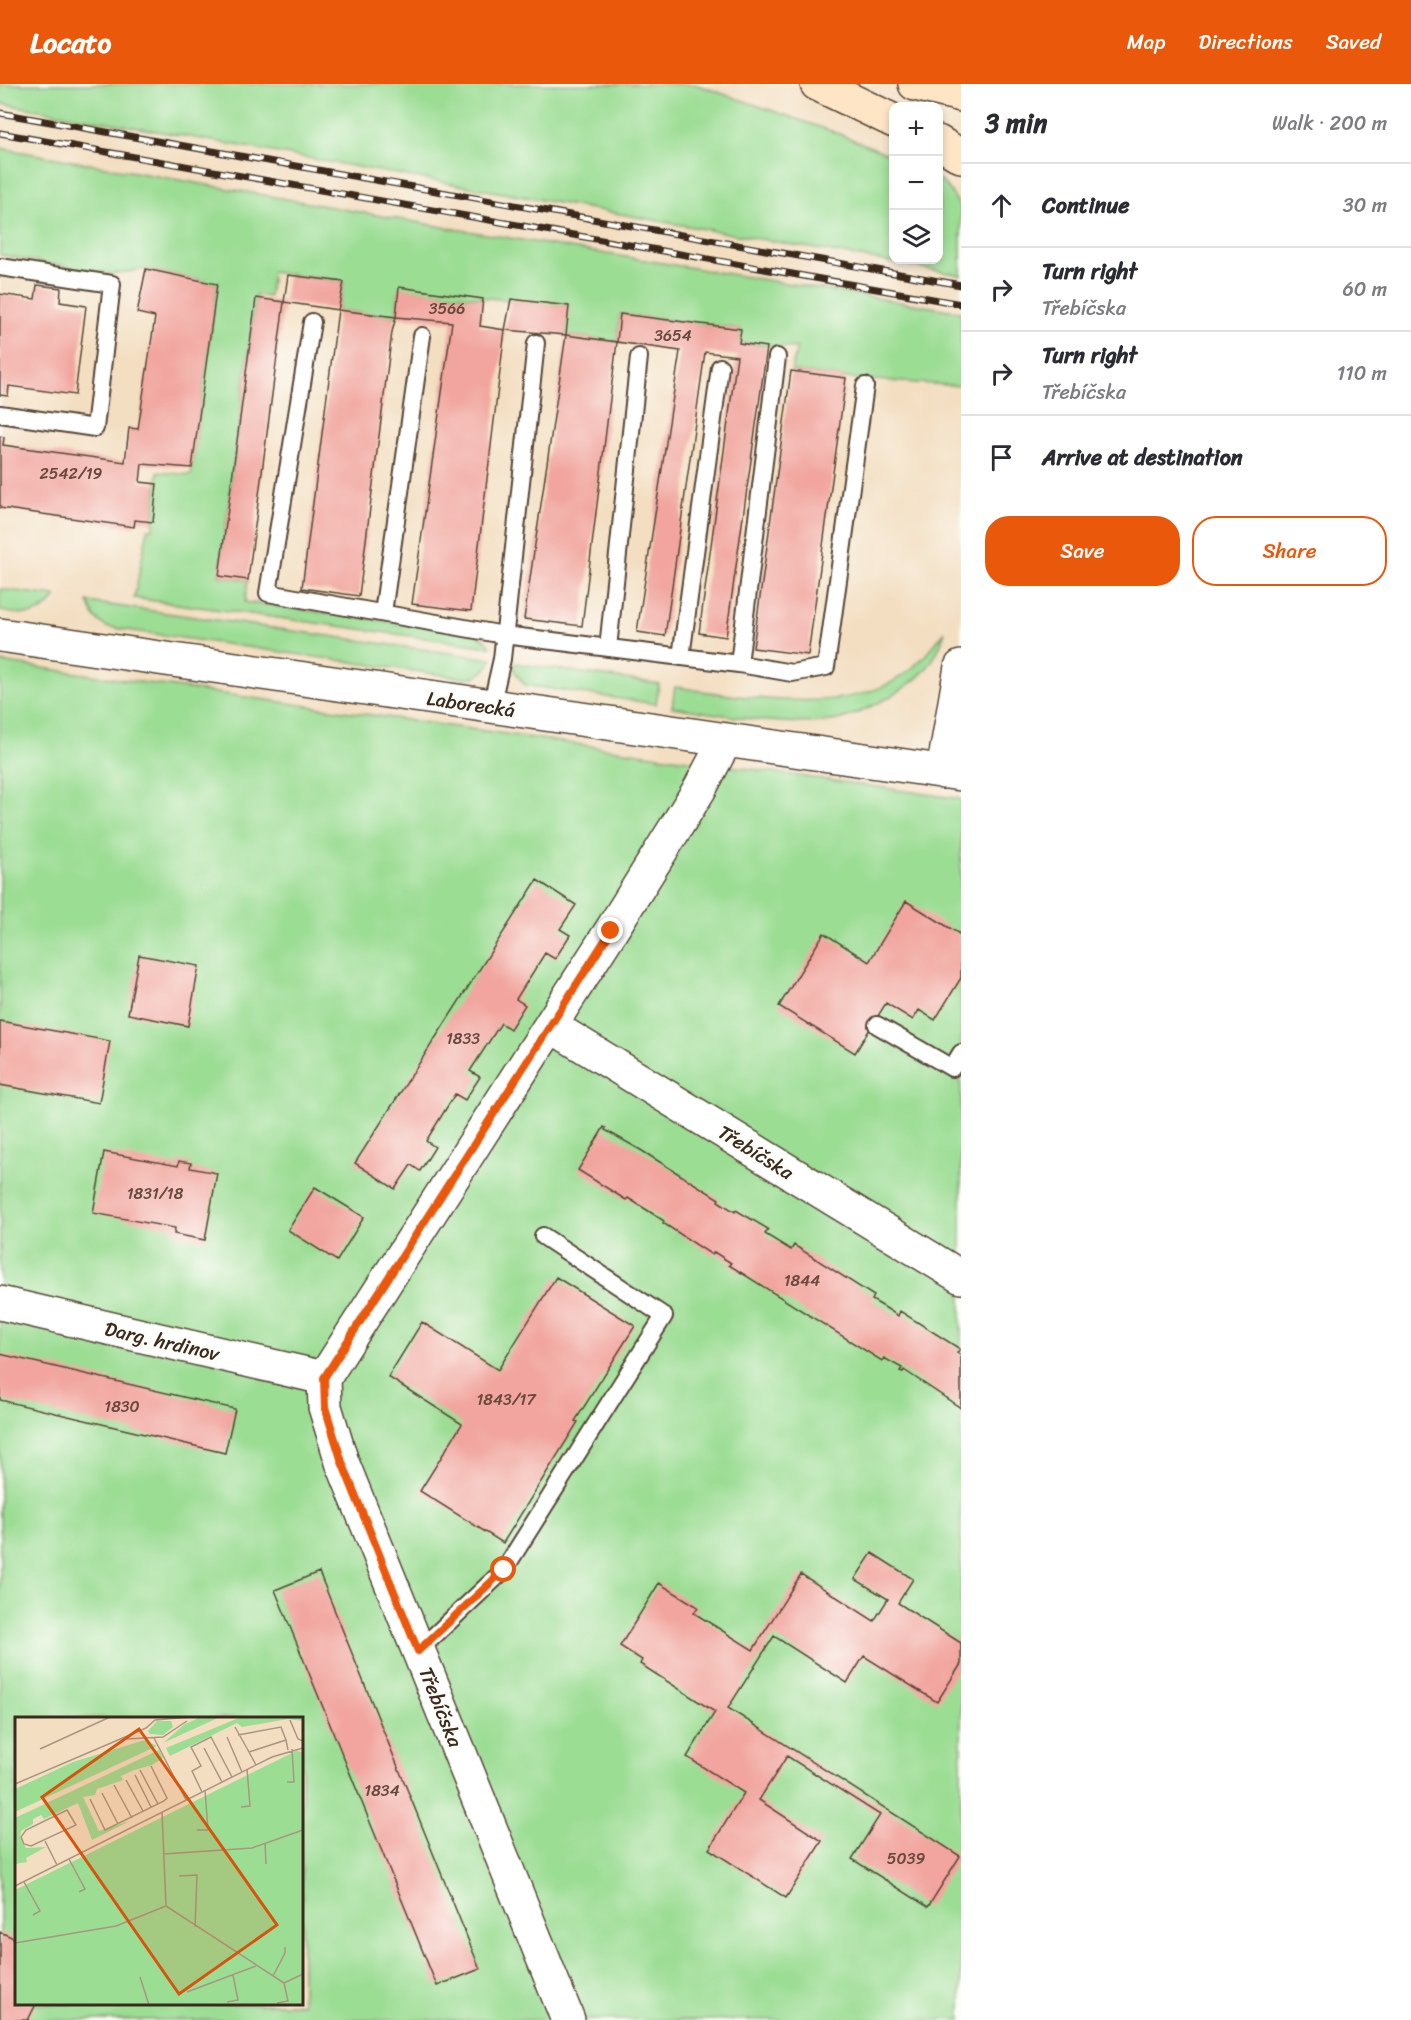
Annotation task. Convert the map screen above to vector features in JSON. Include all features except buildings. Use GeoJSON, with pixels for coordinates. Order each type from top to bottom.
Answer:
{"type":"FeatureCollection","features":[{"type":"Feature","properties":{"kind":"main road"},"geometry":{"type":"LineString","coordinates":[[817,84],[889,119]]}},
{"type":"Feature","properties":{"kind":"main road"},"geometry":{"type":"LineString","coordinates":[[915,84],[961,95]]}},
{"type":"Feature","properties":{"kind":"street","name":"Laborecká"},"geometry":{"type":"LineString","coordinates":[[0,635],[952,773],[961,667]]}},
{"type":"Feature","properties":{"kind":"street"},"geometry":{"type":"LineString","coordinates":[[324,1378],[551,1026],[699,790],[725,741]]}},
{"type":"Feature","properties":{"kind":"street","name":"Třebíčska"},"geometry":{"type":"LineString","coordinates":[[551,1026],[961,1277]]}},
{"type":"Feature","properties":{"kind":"street","name":"Darg. hrdinov"},"geometry":{"type":"LineString","coordinates":[[0,1304],[324,1378]]}},
{"type":"Feature","properties":{"kind":"street","name":"Třebíčska"},"geometry":{"type":"LineString","coordinates":[[324,1378],[325,1407],[342,1462],[568,2020]]}},
{"type":"Feature","properties":{"kind":"lane"},"geometry":{"type":"LineString","coordinates":[[0,267],[112,284],[95,428],[0,414]]}},
{"type":"Feature","properties":{"kind":"lane"},"geometry":{"type":"LineString","coordinates":[[312,322],[268,593],[504,635],[739,664],[792,673],[826,667],[865,386]]}},
{"type":"Feature","properties":{"kind":"lane"},"geometry":{"type":"LineString","coordinates":[[383,613],[422,336]]}},
{"type":"Feature","properties":{"kind":"lane"},"geometry":{"type":"LineString","coordinates":[[491,707],[502,658],[536,343]]}},
{"type":"Feature","properties":{"kind":"lane"},"geometry":{"type":"LineString","coordinates":[[608,648],[639,357]]}},
{"type":"Feature","properties":{"kind":"lane"},"geometry":{"type":"LineString","coordinates":[[739,664],[777,357]]}},
{"type":"Feature","properties":{"kind":"lane"},"geometry":{"type":"LineString","coordinates":[[681,657],[720,366]]}},
{"type":"Feature","properties":{"kind":"lane"},"geometry":{"type":"LineString","coordinates":[[877,1025],[952,1068],[961,1053]]}},
{"type":"Feature","properties":{"kind":"lane"},"geometry":{"type":"LineString","coordinates":[[418,1651],[504,1570],[664,1316],[543,1236]]}},
{"type":"Feature","properties":{"kind":"green space"},"geometry":{"type":"Polygon","coordinates":[[[0,84],[695,84],[837,133],[889,154],[889,262],[0,103],[0,84]]]}},
{"type":"Feature","properties":{"kind":"green space"},"geometry":{"type":"Polygon","coordinates":[[[0,148],[449,228],[961,312],[961,386],[846,378],[791,371],[797,348],[739,343],[741,329],[620,314],[617,342],[566,335],[568,306],[399,288],[396,317],[338,310],[344,282],[272,272],[269,297],[256,295],[219,576],[248,580],[245,602],[474,633],[486,640],[491,647],[134,598],[148,529],[153,529],[158,472],[191,475],[217,284],[146,269],[113,274],[0,255],[0,148]]]}},
{"type":"Feature","properties":{"kind":"green space"},"geometry":{"type":"Polygon","coordinates":[[[943,183],[961,208],[961,275],[900,264],[943,264],[943,183]]]}},
{"type":"Feature","properties":{"kind":"green space"},"geometry":{"type":"Polygon","coordinates":[[[0,589],[56,596],[50,604],[38,612],[17,614],[0,611],[0,589]]]}},
{"type":"Feature","properties":{"kind":"green space"},"geometry":{"type":"Polygon","coordinates":[[[88,602],[492,659],[481,673],[464,678],[106,627],[95,618],[88,602]]]}},
{"type":"Feature","properties":{"kind":"green space"},"geometry":{"type":"Polygon","coordinates":[[[945,631],[932,662],[918,677],[901,690],[865,710],[837,720],[776,722],[672,707],[675,687],[790,700],[849,697],[876,689],[900,677],[913,668],[945,631]]]}},
{"type":"Feature","properties":{"kind":"green space"},"geometry":{"type":"Polygon","coordinates":[[[0,662],[961,799],[961,2020],[0,2020],[0,662]]]}},
{"type":"Feature","properties":{"kind":"green space"},"geometry":{"type":"Polygon","coordinates":[[[513,663],[659,684],[656,704],[525,685],[515,672],[513,663]]]}},
{"type":"Feature","properties":{"kind":"railway"},"geometry":{"type":"LineString","coordinates":[[0,113],[961,285]]}},
{"type":"Feature","properties":{"kind":"railway"},"geometry":{"type":"LineString","coordinates":[[0,133],[961,304]]}},
{"type":"Feature","properties":{"kind":"route"},"geometry":{"type":"LineString","coordinates":[[504,1570],[418,1651],[342,1462],[325,1407],[324,1378],[611,931]]}}]}
